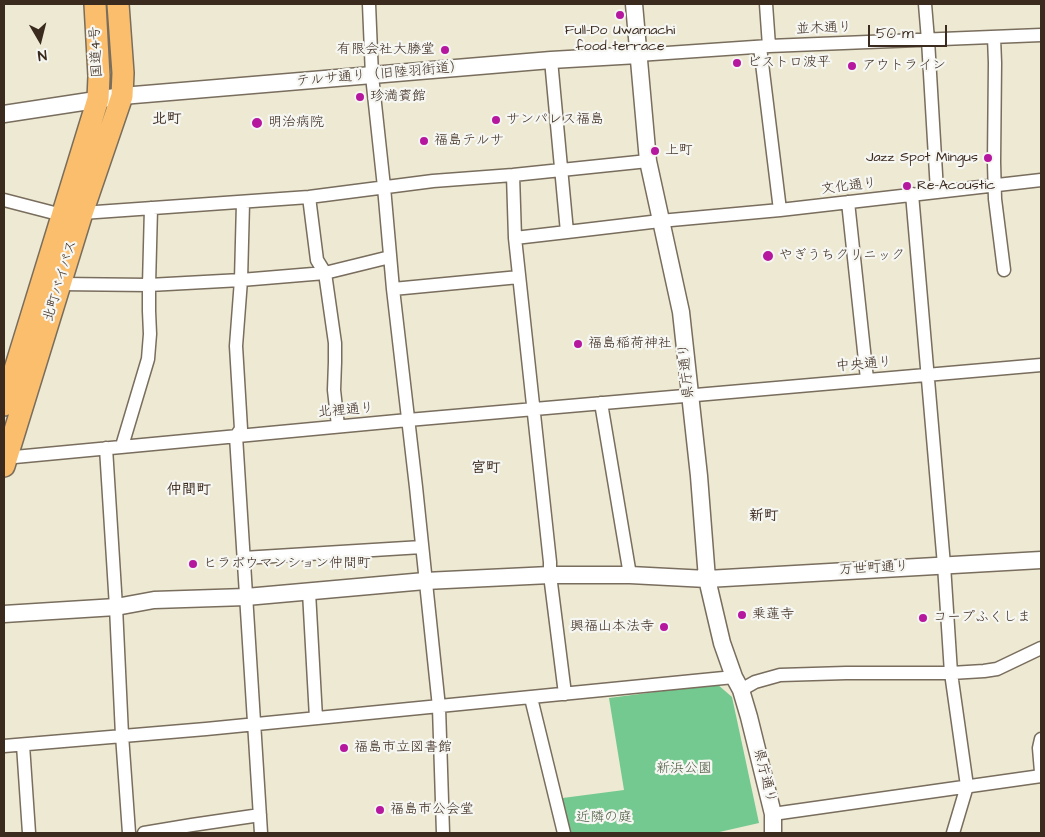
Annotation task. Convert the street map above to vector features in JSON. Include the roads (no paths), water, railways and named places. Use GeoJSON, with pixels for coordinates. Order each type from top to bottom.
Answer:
{"type":"FeatureCollection","features":[{"type":"Feature","properties":{"kind":"highway","name":"国道4号"},"geometry":{"type":"LineString","coordinates":[[95,4],[99,76],[98,99]]}},
{"type":"Feature","properties":{"kind":"highway","name":"国道4号"},"geometry":{"type":"LineString","coordinates":[[118,4],[123,73],[122,96]]}},
{"type":"Feature","properties":{"kind":"highway","name":"北町バイパス"},"geometry":{"type":"LineString","coordinates":[[4,405],[72,214],[122,96]]}},
{"type":"Feature","properties":{"kind":"highway","name":"北町バイパス"},"geometry":{"type":"LineString","coordinates":[[5,461],[60,284],[72,214],[98,99]]}},
{"type":"Feature","properties":{"kind":"street"},"geometry":{"type":"LineString","coordinates":[[369,4],[372,76],[393,288],[439,707],[443,833]]}},
{"type":"Feature","properties":{"kind":"street","name":"県庁通り"},"geometry":{"type":"LineString","coordinates":[[634,4],[648,161],[681,312],[699,476],[707,579],[722,643],[749,717],[773,814],[773,833]]}},
{"type":"Feature","properties":{"kind":"street"},"geometry":{"type":"LineString","coordinates":[[766,4],[765,46],[780,210]]}},
{"type":"Feature","properties":{"kind":"street"},"geometry":{"type":"LineString","coordinates":[[925,4],[938,191]]}},
{"type":"Feature","properties":{"kind":"street","name":"並木通り"},"geometry":{"type":"LineString","coordinates":[[638,54],[765,46],[1041,35]]}},
{"type":"Feature","properties":{"kind":"street"},"geometry":{"type":"LineString","coordinates":[[994,37],[996,63],[995,199],[1004,270]]}},
{"type":"Feature","properties":{"kind":"street","name":"テルサ通り（旧陸羽街道）"},"geometry":{"type":"LineString","coordinates":[[4,114],[122,96],[638,54]]}},
{"type":"Feature","properties":{"kind":"street"},"geometry":{"type":"LineString","coordinates":[[551,60],[568,232]]}},
{"type":"Feature","properties":{"kind":"street"},"geometry":{"type":"LineString","coordinates":[[4,200],[72,214],[309,197],[433,181],[648,161]]}},
{"type":"Feature","properties":{"kind":"street"},"geometry":{"type":"LineString","coordinates":[[513,175],[515,238],[550,575],[565,694]]}},
{"type":"Feature","properties":{"kind":"street","name":"文化通り"},"geometry":{"type":"LineString","coordinates":[[515,238],[1041,180]]}},
{"type":"Feature","properties":{"kind":"street"},"geometry":{"type":"LineString","coordinates":[[912,194],[944,565],[951,674],[967,786],[954,833]]}},
{"type":"Feature","properties":{"kind":"street"},"geometry":{"type":"LineString","coordinates":[[309,197],[317,260],[325,273],[334,343],[334,390],[338,426]]}},
{"type":"Feature","properties":{"kind":"street"},"geometry":{"type":"LineString","coordinates":[[848,202],[867,379]]}},
{"type":"Feature","properties":{"kind":"street"},"geometry":{"type":"LineString","coordinates":[[243,203],[241,280],[236,346],[241,429],[236,436],[261,833]]}},
{"type":"Feature","properties":{"kind":"street"},"geometry":{"type":"LineString","coordinates":[[122,446],[148,359],[150,334],[148,285],[151,208]]}},
{"type":"Feature","properties":{"kind":"street"},"geometry":{"type":"LineString","coordinates":[[60,284],[148,285],[241,280],[325,273],[390,257]]}},
{"type":"Feature","properties":{"kind":"street"},"geometry":{"type":"LineString","coordinates":[[393,288],[519,277]]}},
{"type":"Feature","properties":{"kind":"street","name":"中央通り"},"geometry":{"type":"LineString","coordinates":[[690,396],[1041,365]]}},
{"type":"Feature","properties":{"kind":"street","name":"北裡通り"},"geometry":{"type":"LineString","coordinates":[[5,461],[122,446],[690,396]]}},
{"type":"Feature","properties":{"kind":"street"},"geometry":{"type":"LineString","coordinates":[[601,403],[630,575]]}},
{"type":"Feature","properties":{"kind":"street"},"geometry":{"type":"LineString","coordinates":[[106,448],[129,833]]}},
{"type":"Feature","properties":{"kind":"street"},"geometry":{"type":"LineString","coordinates":[[243,558],[422,547]]}},
{"type":"Feature","properties":{"kind":"street","name":"万世町通り"},"geometry":{"type":"LineString","coordinates":[[4,614],[116,607],[154,600],[246,597],[425,581],[550,575],[630,575],[707,579],[1041,560]]}},
{"type":"Feature","properties":{"kind":"street"},"geometry":{"type":"LineString","coordinates":[[309,592],[316,718]]}},
{"type":"Feature","properties":{"kind":"street"},"geometry":{"type":"LineString","coordinates":[[4,746],[206,729],[565,694],[738,684],[780,676],[846,673],[951,674],[997,669],[1041,648]]}},
{"type":"Feature","properties":{"kind":"street"},"geometry":{"type":"LineString","coordinates":[[531,698],[564,833]]}},
{"type":"Feature","properties":{"kind":"street"},"geometry":{"type":"LineString","coordinates":[[1041,739],[1041,772]]}},
{"type":"Feature","properties":{"kind":"street"},"geometry":{"type":"LineString","coordinates":[[23,745],[28,833]]}},
{"type":"Feature","properties":{"kind":"street"},"geometry":{"type":"LineString","coordinates":[[773,814],[1041,776]]}},
{"type":"Feature","properties":{"kind":"street"},"geometry":{"type":"LineString","coordinates":[[144,833],[260,815]]}},
{"type":"Feature","properties":{"kind":"place","name":"Full-Do Uwamachi food terrace"},"geometry":{"type":"Point","coordinates":[620,15]}},
{"type":"Feature","properties":{"kind":"place","name":"有限会社大勝堂"},"geometry":{"type":"Point","coordinates":[445,50]}},
{"type":"Feature","properties":{"kind":"place","name":"ビストロ波平"},"geometry":{"type":"Point","coordinates":[737,63]}},
{"type":"Feature","properties":{"kind":"place","name":"アウトライン"},"geometry":{"type":"Point","coordinates":[852,66]}},
{"type":"Feature","properties":{"kind":"place","name":"珍満賓館"},"geometry":{"type":"Point","coordinates":[360,97]}},
{"type":"Feature","properties":{"kind":"place","name":"サンパレス福島"},"geometry":{"type":"Point","coordinates":[496,120]}},
{"type":"Feature","properties":{"kind":"place","name":"明治病院"},"geometry":{"type":"Point","coordinates":[257,123]}},
{"type":"Feature","properties":{"kind":"place","name":"福島テルサ"},"geometry":{"type":"Point","coordinates":[424,141]}},
{"type":"Feature","properties":{"kind":"place","name":"上町"},"geometry":{"type":"Point","coordinates":[655,151]}},
{"type":"Feature","properties":{"kind":"place","name":"Jazz Spot Mingus"},"geometry":{"type":"Point","coordinates":[988,158]}},
{"type":"Feature","properties":{"kind":"place","name":"Re-Acoustic"},"geometry":{"type":"Point","coordinates":[907,186]}},
{"type":"Feature","properties":{"kind":"place","name":"やぎうちクリニック"},"geometry":{"type":"Point","coordinates":[768,256]}},
{"type":"Feature","properties":{"kind":"place","name":"福島稲荷神社"},"geometry":{"type":"Point","coordinates":[578,344]}},
{"type":"Feature","properties":{"kind":"place","name":"ヒラボウマンション仲間町"},"geometry":{"type":"Point","coordinates":[193,564]}},
{"type":"Feature","properties":{"kind":"place","name":"乗蓮寺"},"geometry":{"type":"Point","coordinates":[742,615]}},
{"type":"Feature","properties":{"kind":"place","name":"コープふくしま"},"geometry":{"type":"Point","coordinates":[923,618]}},
{"type":"Feature","properties":{"kind":"place","name":"興福山本法寺"},"geometry":{"type":"Point","coordinates":[664,627]}},
{"type":"Feature","properties":{"kind":"place","name":"福島市立図書館"},"geometry":{"type":"Point","coordinates":[344,748]}},
{"type":"Feature","properties":{"kind":"place","name":"福島市公会堂"},"geometry":{"type":"Point","coordinates":[380,810]}},
{"type":"Feature","properties":{"kind":"district","name":"北町"},"geometry":{"type":"Point","coordinates":[167,120]}},
{"type":"Feature","properties":{"kind":"district","name":"宮町"},"geometry":{"type":"Point","coordinates":[486,469]}},
{"type":"Feature","properties":{"kind":"district","name":"仲間町"},"geometry":{"type":"Point","coordinates":[189,491]}},
{"type":"Feature","properties":{"kind":"district","name":"新町"},"geometry":{"type":"Point","coordinates":[764,517]}},
{"type":"Feature","properties":{"kind":"park label","name":"新浜公園"},"geometry":{"type":"Point","coordinates":[684,769]}},
{"type":"Feature","properties":{"kind":"park label","name":"近隣の庭"},"geometry":{"type":"Point","coordinates":[604,818]}}]}
